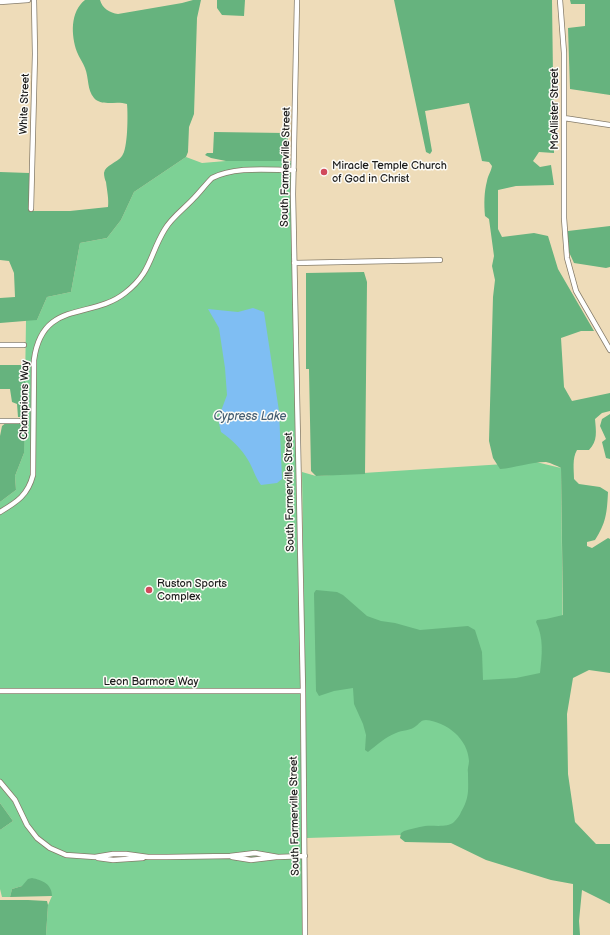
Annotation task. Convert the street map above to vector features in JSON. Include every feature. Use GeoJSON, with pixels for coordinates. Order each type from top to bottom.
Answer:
{"type":"FeatureCollection","features":[{"type":"Feature","properties":{"kind":"street"},"geometry":{"type":"LineString","coordinates":[[0,2],[28,0]]}},
{"type":"Feature","properties":{"kind":"street","name":"White Street"},"geometry":{"type":"LineString","coordinates":[[31,209],[36,54],[34,0]]}},
{"type":"Feature","properties":{"kind":"street","name":"South Farmerville Street"},"geometry":{"type":"LineString","coordinates":[[297,0],[294,263],[303,691],[305,935]]}},
{"type":"Feature","properties":{"kind":"street","name":"McAllister Street"},"geometry":{"type":"LineString","coordinates":[[560,0],[564,53],[564,218],[567,258],[576,291],[610,350]]}},
{"type":"Feature","properties":{"kind":"street"},"geometry":{"type":"LineString","coordinates":[[564,118],[610,125]]}},
{"type":"Feature","properties":{"kind":"street","name":"Champions Way"},"geometry":{"type":"LineString","coordinates":[[0,512],[18,501],[27,492],[31,484],[33,475],[34,360],[37,344],[48,326],[66,314],[99,306],[126,293],[147,269],[160,239],[171,220],[212,178],[220,174],[235,171],[294,170]]}},
{"type":"Feature","properties":{"kind":"street"},"geometry":{"type":"LineString","coordinates":[[294,263],[440,260]]}},
{"type":"Feature","properties":{"kind":"street"},"geometry":{"type":"LineString","coordinates":[[0,345],[24,345]]}},
{"type":"Feature","properties":{"kind":"street"},"geometry":{"type":"LineString","coordinates":[[0,421],[19,420]]}},
{"type":"Feature","properties":{"kind":"street","name":"Leon Barmore Way"},"geometry":{"type":"LineString","coordinates":[[0,691],[303,691]]}},
{"type":"Feature","properties":{"kind":"street"},"geometry":{"type":"LineString","coordinates":[[0,782],[15,800],[31,832],[43,844],[54,851],[66,855],[95,857],[120,854],[148,857],[230,856],[255,854],[278,857],[305,856]]}},
{"type":"Feature","properties":{"kind":"green space"},"geometry":{"type":"Polygon","coordinates":[[[85,0],[100,0],[107,10],[118,14],[193,0],[201,0],[197,18],[194,114],[189,127],[188,152],[186,157],[134,192],[121,220],[107,238],[80,243],[71,292],[47,297],[37,320],[0,323],[0,298],[15,297],[14,273],[9,261],[0,260],[0,172],[29,173],[29,211],[70,211],[108,207],[108,195],[104,173],[105,170],[120,158],[124,152],[127,131],[127,104],[105,103],[97,101],[94,98],[89,88],[85,68],[75,45],[73,31],[74,17],[80,5],[85,0]]]}},
{"type":"Feature","properties":{"kind":"green space"},"geometry":{"type":"Polygon","coordinates":[[[217,0],[245,0],[244,16],[222,15],[217,8],[217,0]]]}},
{"type":"Feature","properties":{"kind":"green space"},"geometry":{"type":"Polygon","coordinates":[[[394,0],[552,0],[554,153],[539,152],[533,161],[540,167],[551,165],[554,185],[516,186],[498,190],[498,229],[502,237],[534,233],[548,236],[558,269],[594,331],[581,331],[561,338],[564,387],[572,401],[610,393],[610,411],[602,413],[595,419],[596,436],[592,447],[589,450],[577,450],[574,457],[574,479],[579,484],[600,487],[608,492],[604,523],[595,540],[587,542],[587,546],[592,548],[608,538],[610,539],[610,673],[589,670],[573,678],[567,714],[568,774],[575,822],[596,844],[610,844],[610,904],[582,890],[579,921],[580,935],[573,935],[573,884],[551,880],[486,860],[451,843],[405,842],[400,838],[401,833],[404,831],[425,826],[444,826],[451,824],[455,821],[464,807],[468,788],[469,761],[465,746],[455,733],[449,728],[434,721],[424,720],[412,729],[398,732],[381,741],[368,752],[365,750],[366,735],[363,724],[354,704],[353,688],[334,691],[319,696],[316,691],[314,593],[316,590],[337,592],[343,595],[367,616],[381,621],[420,630],[468,626],[475,630],[482,652],[483,680],[516,678],[540,673],[542,653],[541,640],[539,628],[536,622],[537,620],[563,615],[561,468],[546,462],[500,469],[493,458],[489,441],[493,297],[495,280],[492,266],[494,256],[489,219],[485,216],[484,203],[487,179],[492,166],[489,162],[482,161],[469,103],[425,111],[432,151],[430,154],[426,152],[394,0]]]}},
{"type":"Feature","properties":{"kind":"green space"},"geometry":{"type":"Polygon","coordinates":[[[570,0],[610,0],[610,95],[570,89],[568,28],[585,26],[585,4],[571,4],[570,0]]]}},
{"type":"Feature","properties":{"kind":"green space"},"geometry":{"type":"Polygon","coordinates":[[[214,132],[285,133],[288,136],[288,161],[226,161],[211,158],[205,155],[207,153],[213,153],[214,132]]]}},
{"type":"Feature","properties":{"kind":"green space","name":"Ruston Sports Complex"},"geometry":{"type":"Polygon","coordinates":[[[186,157],[202,163],[226,161],[292,161],[303,935],[46,935],[48,905],[52,896],[22,886],[12,889],[10,897],[2,897],[0,889],[0,830],[13,821],[0,803],[0,502],[16,490],[15,476],[24,453],[26,320],[37,320],[47,297],[71,292],[80,243],[107,238],[121,220],[134,192],[186,157]]]}},
{"type":"Feature","properties":{"kind":"green space"},"geometry":{"type":"Polygon","coordinates":[[[610,226],[610,267],[606,268],[574,263],[568,250],[568,231],[610,226]]]}},
{"type":"Feature","properties":{"kind":"green space"},"geometry":{"type":"Polygon","coordinates":[[[364,272],[367,282],[365,474],[316,476],[311,471],[309,369],[306,369],[306,273],[364,272]]]}},
{"type":"Feature","properties":{"kind":"green space"},"geometry":{"type":"Polygon","coordinates":[[[0,365],[25,365],[25,417],[18,417],[17,404],[12,402],[10,389],[0,389],[0,365]]]}},
{"type":"Feature","properties":{"kind":"green space"},"geometry":{"type":"Polygon","coordinates":[[[610,414],[610,459],[606,458],[602,442],[606,439],[600,426],[602,419],[610,414]]]}},
{"type":"Feature","properties":{"kind":"green space"},"geometry":{"type":"Polygon","coordinates":[[[7,422],[25,422],[24,453],[15,476],[16,490],[0,502],[0,436],[2,426],[7,422]]]}},
{"type":"Feature","properties":{"kind":"green space"},"geometry":{"type":"Polygon","coordinates":[[[536,462],[561,468],[565,830],[307,838],[302,472],[316,476],[536,462]]]}},
{"type":"Feature","properties":{"kind":"green space"},"geometry":{"type":"Polygon","coordinates":[[[0,803],[13,821],[0,830],[0,803]]]}},
{"type":"Feature","properties":{"kind":"green space"},"geometry":{"type":"Polygon","coordinates":[[[32,878],[46,883],[52,892],[52,896],[10,897],[12,889],[22,886],[28,879],[32,878]]]}},
{"type":"Feature","properties":{"kind":"green space"},"geometry":{"type":"Polygon","coordinates":[[[0,900],[47,901],[46,935],[0,935],[0,900]]]}},
{"type":"Feature","properties":{"kind":"water","name":"Cypress Lake"},"geometry":{"type":"Polygon","coordinates":[[[253,308],[264,312],[279,411],[282,479],[277,483],[261,485],[243,452],[221,432],[218,419],[227,395],[225,368],[219,328],[208,309],[238,312],[253,308]]]}},
{"type":"Feature","properties":{"kind":"place","name":"Miracle Temple Church of God in Christ"},"geometry":{"type":"Point","coordinates":[324,172]}},
{"type":"Feature","properties":{"kind":"place","name":"Ruston Sports Complex"},"geometry":{"type":"Point","coordinates":[149,590]}}]}
